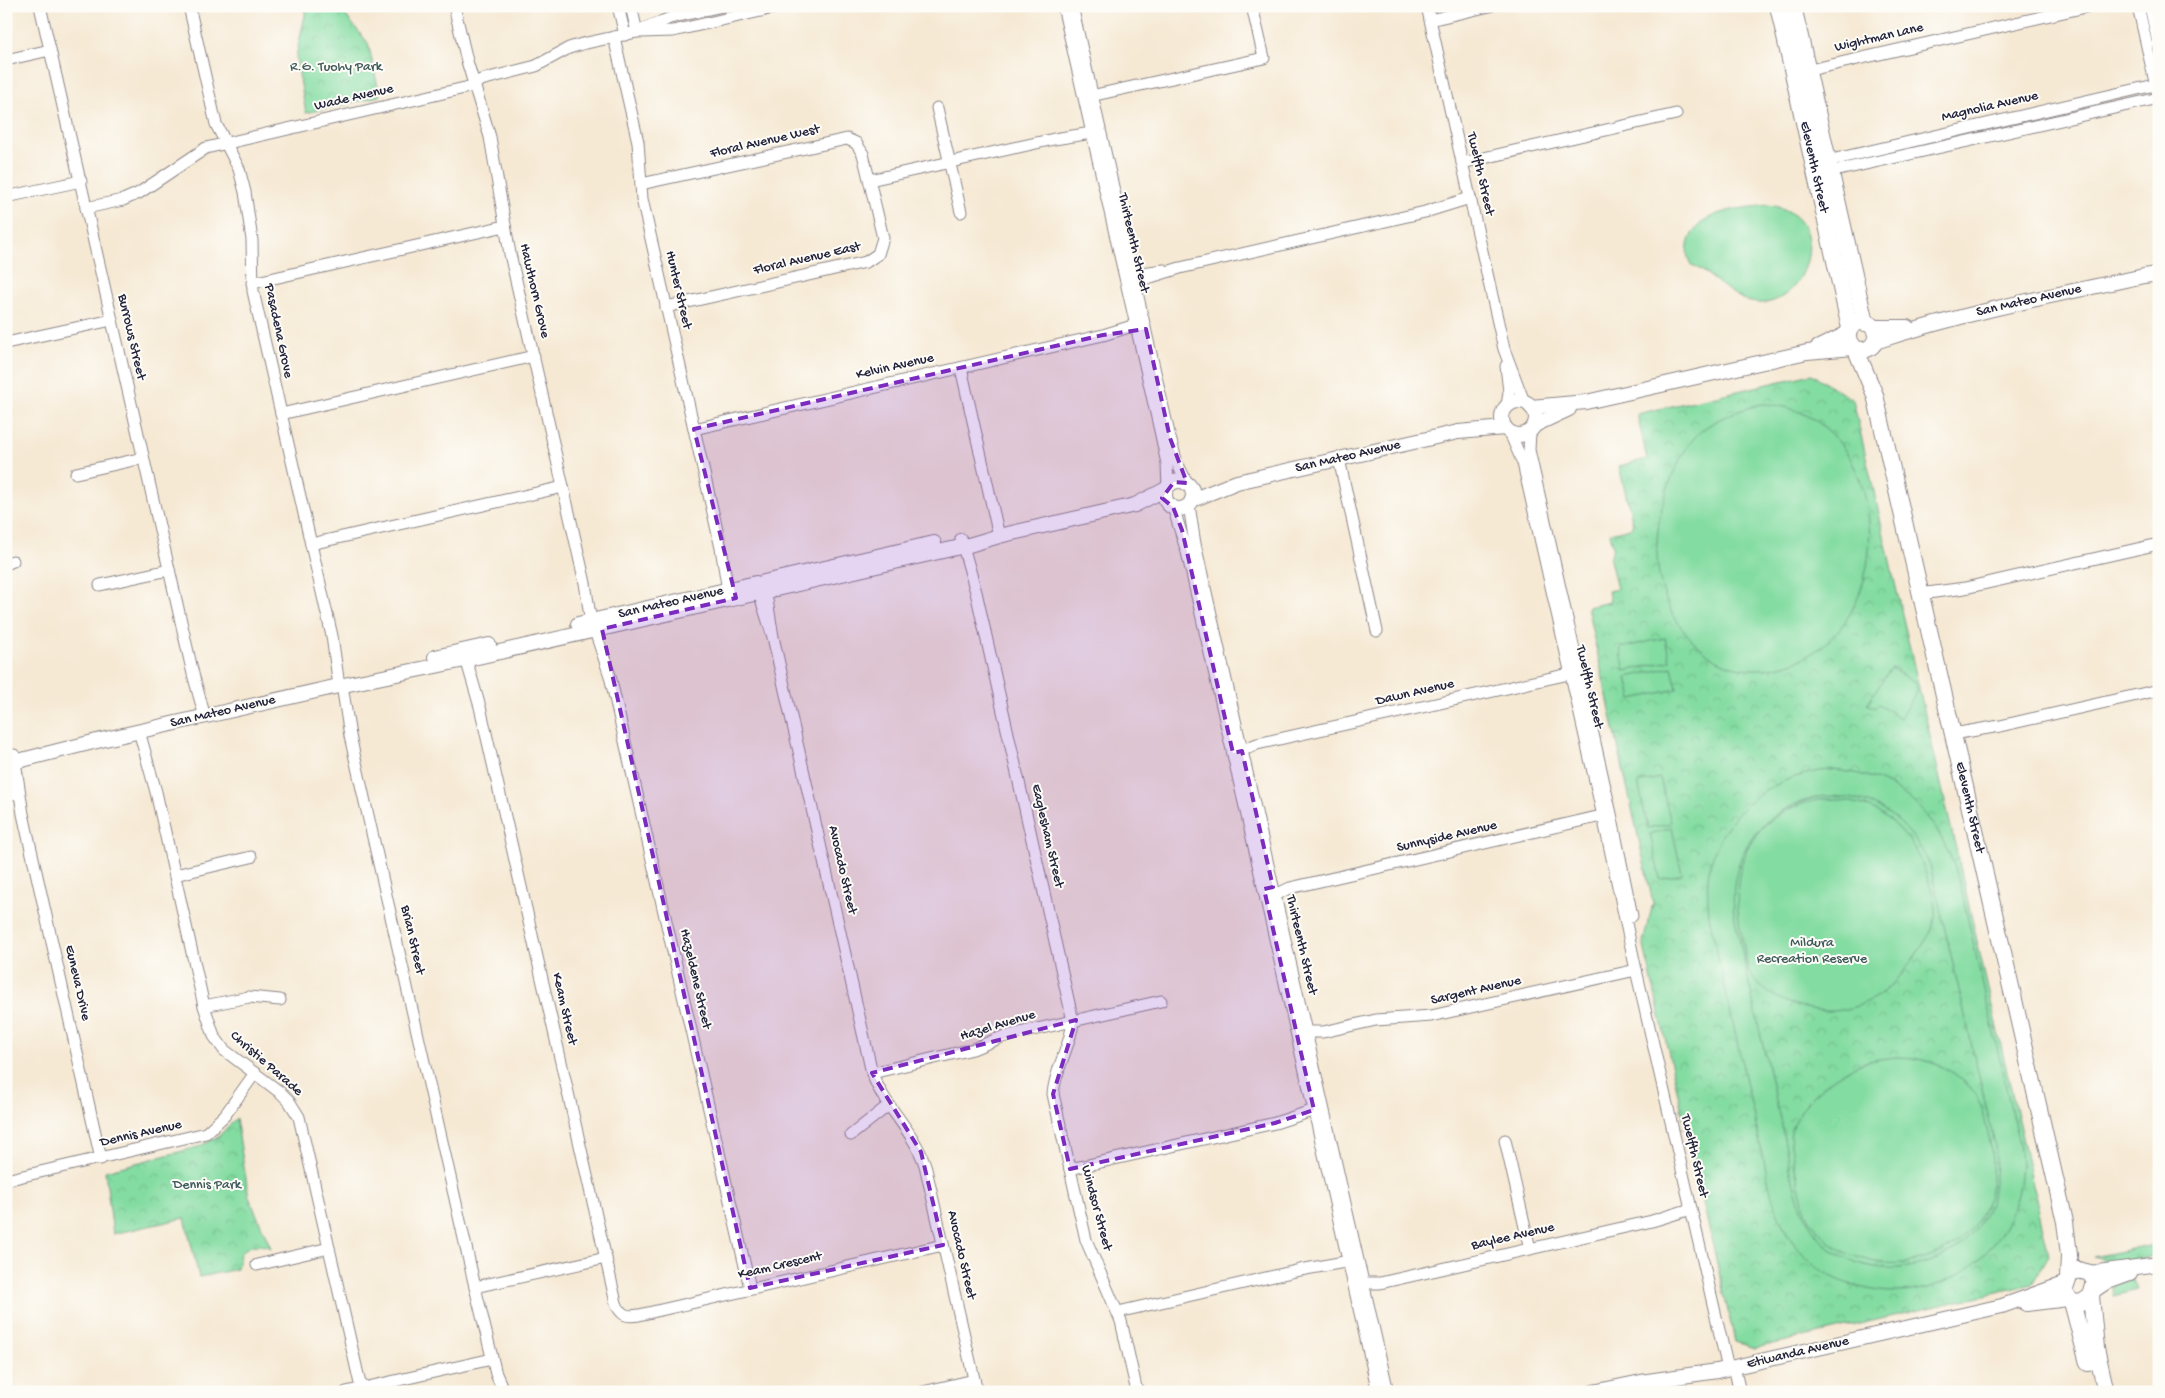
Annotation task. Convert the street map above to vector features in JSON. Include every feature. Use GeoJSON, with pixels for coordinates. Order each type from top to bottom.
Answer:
{"type":"FeatureCollection","features":[{"type":"Feature","properties":{"kind":"main road","name":"Eleventh Street"},"geometry":{"type":"LineString","coordinates":[[1778,6],[1800,72],[1824,168],[1861,337],[2065,1222],[2069,1255],[2068,1291],[2095,1392]]}},
{"type":"Feature","properties":{"kind":"main road","name":"Eleventh Street"},"geometry":{"type":"LineString","coordinates":[[1793,6],[1800,72]]}},
{"type":"Feature","properties":{"kind":"main road","name":"Eleventh Street"},"geometry":{"type":"LineString","coordinates":[[2065,1222],[2088,1272]]}},
{"type":"Feature","properties":{"kind":"main road"},"geometry":{"type":"LineString","coordinates":[[2092,1294],[2081,1304],[2068,1291],[2073,1271],[2088,1272],[2095,1282],[2092,1294],[2096,1348],[2106,1392]]}},
{"type":"Feature","properties":{"kind":"street","name":"Burrows Street"},"geometry":{"type":"LineString","coordinates":[[40,6],[202,717]]}},
{"type":"Feature","properties":{"kind":"street","name":"Pasadena Grove"},"geometry":{"type":"LineString","coordinates":[[188,6],[213,115],[239,169],[249,210],[252,240],[252,282],[332,636],[340,685]]}},
{"type":"Feature","properties":{"kind":"street","name":"Hawthorn Grove"},"geometry":{"type":"LineString","coordinates":[[454,6],[490,137],[505,226],[585,583],[597,625]]}},
{"type":"Feature","properties":{"kind":"street","name":"Hunter Street"},"geometry":{"type":"LineString","coordinates":[[618,6],[625,34],[638,142],[642,200],[732,594]]}},
{"type":"Feature","properties":{"kind":"street","name":"Hunter Street"},"geometry":{"type":"LineString","coordinates":[[625,34],[631,6]]}},
{"type":"Feature","properties":{"kind":"street","name":"Wade Avenue"},"geometry":{"type":"LineString","coordinates":[[86,208],[123,200],[139,193],[200,151],[226,143],[469,87],[474,83],[536,66],[569,48],[625,34],[670,18],[722,6]]}},
{"type":"Feature","properties":{"kind":"street","name":"Wade Avenue"},"geometry":{"type":"LineString","coordinates":[[625,34],[673,31],[782,6]]}},
{"type":"Feature","properties":{"kind":"street","name":"Thirteenth Street"},"geometry":{"type":"LineString","coordinates":[[1063,6],[1096,129],[1141,327],[1180,472],[1187,483]]}},
{"type":"Feature","properties":{"kind":"street","name":"Thirteenth Street"},"geometry":{"type":"LineString","coordinates":[[1072,6],[1088,97]]}},
{"type":"Feature","properties":{"kind":"street"},"geometry":{"type":"LineString","coordinates":[[1088,97],[1264,58],[1252,6]]}},
{"type":"Feature","properties":{"kind":"street","name":"Twelfth Street"},"geometry":{"type":"LineString","coordinates":[[1426,6],[1504,349],[1509,392],[1505,410]]}},
{"type":"Feature","properties":{"kind":"street"},"geometry":{"type":"LineString","coordinates":[[1430,20],[1490,6]]}},
{"type":"Feature","properties":{"kind":"street","name":"Wightman Lane"},"geometry":{"type":"LineString","coordinates":[[1800,72],[2090,6]]}},
{"type":"Feature","properties":{"kind":"street"},"geometry":{"type":"LineString","coordinates":[[2138,6],[2159,98]]}},
{"type":"Feature","properties":{"kind":"street"},"geometry":{"type":"LineString","coordinates":[[2150,6],[2159,47]]}},
{"type":"Feature","properties":{"kind":"street"},"geometry":{"type":"LineString","coordinates":[[6,60],[50,50]]}},
{"type":"Feature","properties":{"kind":"street","name":"Magnolia Avenue"},"geometry":{"type":"LineString","coordinates":[[1824,168],[1888,146],[2157,84]]}},
{"type":"Feature","properties":{"kind":"street"},"geometry":{"type":"LineString","coordinates":[[2111,95],[2114,108]]}},
{"type":"Feature","properties":{"kind":"street","name":"Magnolia Avenue"},"geometry":{"type":"LineString","coordinates":[[1824,168],[1891,158],[2159,98]]}},
{"type":"Feature","properties":{"kind":"street"},"geometry":{"type":"LineString","coordinates":[[2082,102],[2085,115]]}},
{"type":"Feature","properties":{"kind":"street"},"geometry":{"type":"LineString","coordinates":[[938,108],[961,212]]}},
{"type":"Feature","properties":{"kind":"street"},"geometry":{"type":"LineString","coordinates":[[2050,108],[2054,122]]}},
{"type":"Feature","properties":{"kind":"street"},"geometry":{"type":"LineString","coordinates":[[1462,163],[1676,114]]}},
{"type":"Feature","properties":{"kind":"street"},"geometry":{"type":"LineString","coordinates":[[2021,115],[2024,128]]}},
{"type":"Feature","properties":{"kind":"street"},"geometry":{"type":"LineString","coordinates":[[1976,126],[1979,138]]}},
{"type":"Feature","properties":{"kind":"street"},"geometry":{"type":"LineString","coordinates":[[870,180],[1096,129]]}},
{"type":"Feature","properties":{"kind":"street"},"geometry":{"type":"LineString","coordinates":[[1933,136],[1936,148]]}},
{"type":"Feature","properties":{"kind":"street","name":"Floral Avenue West"},"geometry":{"type":"LineString","coordinates":[[641,184],[847,139],[856,143],[861,148],[870,180]]}},
{"type":"Feature","properties":{"kind":"street"},"geometry":{"type":"LineString","coordinates":[[1888,146],[1891,158]]}},
{"type":"Feature","properties":{"kind":"street","name":"Floral Avenue East"},"geometry":{"type":"LineString","coordinates":[[666,307],[872,259],[881,249],[883,238],[870,180]]}},
{"type":"Feature","properties":{"kind":"street"},"geometry":{"type":"LineString","coordinates":[[6,197],[81,181]]}},
{"type":"Feature","properties":{"kind":"street"},"geometry":{"type":"LineString","coordinates":[[1130,279],[1471,202]]}},
{"type":"Feature","properties":{"kind":"street"},"geometry":{"type":"LineString","coordinates":[[252,282],[505,226]]}},
{"type":"Feature","properties":{"kind":"street","name":"San Mateo Avenue"},"geometry":{"type":"LineString","coordinates":[[2144,276],[2159,269]]}},
{"type":"Feature","properties":{"kind":"street","name":"San Mateo Avenue"},"geometry":{"type":"LineString","coordinates":[[1528,405],[1586,402],[1807,352],[1861,337],[1915,328],[2159,274]]}},
{"type":"Feature","properties":{"kind":"street"},"geometry":{"type":"LineString","coordinates":[[6,343],[112,320]]}},
{"type":"Feature","properties":{"kind":"street","name":"Thirteenth Street"},"geometry":{"type":"LineString","coordinates":[[1141,327],[1167,464],[1167,488]]}},
{"type":"Feature","properties":{"kind":"street","name":"Kelvin Avenue"},"geometry":{"type":"LineString","coordinates":[[694,429],[1141,327]]}},
{"type":"Feature","properties":{"kind":"street","name":"Twelfth Street"},"geometry":{"type":"LineString","coordinates":[[1504,349],[1528,405]]}},
{"type":"Feature","properties":{"kind":"street"},"geometry":{"type":"LineString","coordinates":[[281,414],[534,356]]}},
{"type":"Feature","properties":{"kind":"street"},"geometry":{"type":"LineString","coordinates":[[961,368],[999,536]]}},
{"type":"Feature","properties":{"kind":"street"},"geometry":{"type":"LineString","coordinates":[[1515,402],[1528,405],[1536,416],[1532,428],[1520,435],[1508,430],[1502,419],[1505,410],[1515,402]]}},
{"type":"Feature","properties":{"kind":"street","name":"San Mateo Avenue"},"geometry":{"type":"LineString","coordinates":[[1532,428],[1586,402]]}},
{"type":"Feature","properties":{"kind":"street","name":"San Mateo Avenue"},"geometry":{"type":"LineString","coordinates":[[1458,432],[1505,410]]}},
{"type":"Feature","properties":{"kind":"street","name":"Twelfth Street"},"geometry":{"type":"LineString","coordinates":[[1532,428],[1528,450],[1607,815],[1632,910],[1632,950],[1636,970],[1692,1212],[1731,1368],[1740,1392]]}},
{"type":"Feature","properties":{"kind":"street","name":"Twelfth Street"},"geometry":{"type":"LineString","coordinates":[[1508,430],[1523,463],[1575,672]]}},
{"type":"Feature","properties":{"kind":"street","name":"San Mateo Avenue"},"geometry":{"type":"LineString","coordinates":[[1191,502],[1237,482],[1338,459],[1458,432],[1508,430]]}},
{"type":"Feature","properties":{"kind":"street"},"geometry":{"type":"LineString","coordinates":[[76,473],[144,458]]}},
{"type":"Feature","properties":{"kind":"street"},"geometry":{"type":"LineString","coordinates":[[1338,459],[1377,632]]}},
{"type":"Feature","properties":{"kind":"street"},"geometry":{"type":"LineString","coordinates":[[1178,481],[1187,483],[1193,491],[1191,502],[1181,508],[1171,506],[1166,497],[1167,488],[1178,481]]}},
{"type":"Feature","properties":{"kind":"street","name":"San Mateo Avenue"},"geometry":{"type":"LineString","coordinates":[[1187,483],[1237,482]]}},
{"type":"Feature","properties":{"kind":"street"},"geometry":{"type":"LineString","coordinates":[[311,544],[563,487]]}},
{"type":"Feature","properties":{"kind":"street","name":"San Mateo Avenue"},"geometry":{"type":"LineString","coordinates":[[1135,505],[1167,488]]}},
{"type":"Feature","properties":{"kind":"street","name":"Thirteenth Street"},"geometry":{"type":"LineString","coordinates":[[1191,502],[1194,538],[1237,749],[1359,1288],[1378,1392]]}},
{"type":"Feature","properties":{"kind":"street","name":"San Mateo Avenue"},"geometry":{"type":"LineString","coordinates":[[9,760],[76,740],[101,740],[468,654],[965,542],[1135,505],[1171,506]]}},
{"type":"Feature","properties":{"kind":"street","name":"Thirteenth Street"},"geometry":{"type":"LineString","coordinates":[[1171,506],[1185,545],[1237,749]]}},
{"type":"Feature","properties":{"kind":"street","name":"Eaglesham Street"},"geometry":{"type":"LineString","coordinates":[[965,542],[1073,1021],[1072,1033],[1054,1085]]}},
{"type":"Feature","properties":{"kind":"street"},"geometry":{"type":"LineString","coordinates":[[1921,598],[2159,544]]}},
{"type":"Feature","properties":{"kind":"street"},"geometry":{"type":"LineString","coordinates":[[100,585],[169,570]]}},
{"type":"Feature","properties":{"kind":"street","name":"Avocado Street"},"geometry":{"type":"LineString","coordinates":[[761,588],[872,1073],[878,1087],[908,1129],[921,1152],[975,1386]]}},
{"type":"Feature","properties":{"kind":"street","name":"Hazeldene Street"},"geometry":{"type":"LineString","coordinates":[[597,625],[607,647],[610,676],[750,1288]]}},
{"type":"Feature","properties":{"kind":"street","name":"Keam Street"},"geometry":{"type":"LineString","coordinates":[[468,654],[616,1303],[623,1315]]}},
{"type":"Feature","properties":{"kind":"street","name":"Dawn Avenue"},"geometry":{"type":"LineString","coordinates":[[1237,749],[1575,672]]}},
{"type":"Feature","properties":{"kind":"street","name":"Brian Street"},"geometry":{"type":"LineString","coordinates":[[340,685],[475,1287],[492,1358],[504,1392]]}},
{"type":"Feature","properties":{"kind":"street"},"geometry":{"type":"LineString","coordinates":[[1953,737],[2159,690]]}},
{"type":"Feature","properties":{"kind":"street","name":"Christie Parade"},"geometry":{"type":"LineString","coordinates":[[143,730],[204,1006],[211,1028],[218,1043],[224,1050],[289,1101],[299,1117],[361,1388]]}},
{"type":"Feature","properties":{"kind":"street","name":"Euneva Drive"},"geometry":{"type":"LineString","coordinates":[[9,760],[23,814],[101,1159]]}},
{"type":"Feature","properties":{"kind":"street","name":"Sunnyside Avenue"},"geometry":{"type":"LineString","coordinates":[[1269,892],[1607,815]]}},
{"type":"Feature","properties":{"kind":"street"},"geometry":{"type":"LineString","coordinates":[[175,874],[251,857]]}},
{"type":"Feature","properties":{"kind":"street","name":"Sargent Avenue"},"geometry":{"type":"LineString","coordinates":[[1302,1036],[1376,1020],[1431,1016],[1636,970]]}},
{"type":"Feature","properties":{"kind":"street"},"geometry":{"type":"LineString","coordinates":[[204,1006],[249,997],[280,1000]]}},
{"type":"Feature","properties":{"kind":"street","name":"Hazel Avenue"},"geometry":{"type":"LineString","coordinates":[[872,1073],[973,1050],[994,1039],[1161,1001]]}},
{"type":"Feature","properties":{"kind":"street","name":"Dennis Avenue"},"geometry":{"type":"LineString","coordinates":[[6,1180],[206,1133],[225,1115],[255,1073]]}},
{"type":"Feature","properties":{"kind":"street","name":"Windsor Street"},"geometry":{"type":"LineString","coordinates":[[1054,1085],[1053,1094],[1090,1251],[1118,1312],[1137,1392]]}},
{"type":"Feature","properties":{"kind":"street"},"geometry":{"type":"LineString","coordinates":[[850,1135],[890,1105]]}},
{"type":"Feature","properties":{"kind":"street"},"geometry":{"type":"LineString","coordinates":[[1070,1170],[1319,1113]]}},
{"type":"Feature","properties":{"kind":"street"},"geometry":{"type":"LineString","coordinates":[[1505,1140],[1530,1249]]}},
{"type":"Feature","properties":{"kind":"street","name":"Baylee Avenue"},"geometry":{"type":"LineString","coordinates":[[1359,1288],[1692,1212]]}},
{"type":"Feature","properties":{"kind":"street","name":"Keam Crescent"},"geometry":{"type":"LineString","coordinates":[[623,1315],[639,1315],[943,1245]]}},
{"type":"Feature","properties":{"kind":"street"},"geometry":{"type":"LineString","coordinates":[[258,1265],[329,1248]]}},
{"type":"Feature","properties":{"kind":"street"},"geometry":{"type":"LineString","coordinates":[[1118,1312],[1352,1257]]}},
{"type":"Feature","properties":{"kind":"street"},"geometry":{"type":"LineString","coordinates":[[475,1287],[606,1258]]}},
{"type":"Feature","properties":{"kind":"street"},"geometry":{"type":"LineString","coordinates":[[2088,1272],[2154,1265]]}},
{"type":"Feature","properties":{"kind":"street"},"geometry":{"type":"LineString","coordinates":[[2092,1294],[2108,1281],[2154,1265]]}},
{"type":"Feature","properties":{"kind":"street","name":"Thirteenth Street"},"geometry":{"type":"LineString","coordinates":[[1359,1288],[1388,1392]]}},
{"type":"Feature","properties":{"kind":"street","name":"Etiwanda Avenue"},"geometry":{"type":"LineString","coordinates":[[1593,1392],[1731,1368],[2068,1291]]}},
{"type":"Feature","properties":{"kind":"street"},"geometry":{"type":"LineString","coordinates":[[346,1392],[492,1358]]}},
{"type":"Feature","properties":{"kind":"street"},"geometry":{"type":"LineString","coordinates":[[923,1392],[975,1386]]}},
{"type":"Feature","properties":{"kind":"highlighted area"},"geometry":{"type":"Polygon","coordinates":[[[1146,329],[1170,438],[1187,483],[1174,482],[1162,498],[1173,507],[1182,530],[1233,753],[1242,751],[1273,887],[1264,889],[1314,1110],[1275,1123],[1070,1169],[1053,1094],[1076,1020],[872,1073],[921,1152],[943,1245],[750,1288],[602,629],[736,598],[694,429],[1103,335],[1146,329]]]}},
{"type":"Feature","properties":{"kind":"green space","name":"R.G. Tuohy Park"},"geometry":{"type":"Polygon","coordinates":[[[307,6],[338,6],[368,43],[380,96],[306,113],[296,57],[307,6]]]}},
{"type":"Feature","properties":{"kind":"green space"},"geometry":{"type":"Polygon","coordinates":[[[1768,205],[1790,212],[1803,226],[1808,243],[1807,262],[1799,279],[1787,294],[1770,302],[1751,302],[1736,295],[1690,264],[1687,254],[1688,244],[1696,228],[1713,216],[1723,212],[1768,205]]]}},
{"type":"Feature","properties":{"kind":"green space","name":"Mildura Recreation Reserve"},"geometry":{"type":"Polygon","coordinates":[[[1812,374],[1853,400],[2049,1255],[2032,1284],[1756,1348],[1735,1342],[1643,942],[1653,903],[1587,607],[1610,602],[1608,591],[1617,589],[1610,560],[1613,547],[1610,533],[1630,528],[1633,524],[1619,466],[1647,459],[1637,414],[1812,374]]]}},
{"type":"Feature","properties":{"kind":"green space"},"geometry":{"type":"Polygon","coordinates":[[[1761,404],[1806,415],[1840,443],[1861,483],[1869,529],[1865,576],[1847,619],[1815,651],[1770,668],[1749,669],[1739,668],[1712,657],[1695,643],[1680,625],[1669,606],[1661,585],[1657,542],[1664,498],[1677,465],[1691,442],[1700,432],[1713,423],[1761,404]]]}},
{"type":"Feature","properties":{"kind":"green space"},"geometry":{"type":"Polygon","coordinates":[[[1665,638],[1670,661],[1625,671],[1620,648],[1665,638]]]}},
{"type":"Feature","properties":{"kind":"green space"},"geometry":{"type":"Polygon","coordinates":[[[1672,667],[1677,689],[1632,699],[1627,677],[1672,667]]]}},
{"type":"Feature","properties":{"kind":"green space"},"geometry":{"type":"Polygon","coordinates":[[[1891,668],[1916,684],[1917,691],[1900,718],[1879,704],[1874,708],[1867,704],[1891,668]]]}},
{"type":"Feature","properties":{"kind":"green space"},"geometry":{"type":"Polygon","coordinates":[[[1831,770],[1856,773],[1878,780],[1898,790],[1915,804],[1930,820],[1942,839],[1960,884],[2020,1149],[2019,1182],[2011,1213],[1996,1240],[1975,1262],[1950,1279],[1921,1289],[1890,1292],[1846,1283],[1812,1263],[1798,1249],[1788,1235],[1771,1193],[1709,916],[1708,878],[1713,855],[1722,835],[1735,817],[1750,802],[1768,789],[1809,773],[1831,770]],[[1824,796],[1802,802],[1783,810],[1767,822],[1743,852],[1737,871],[1734,892],[1734,914],[1790,1170],[1803,1211],[1809,1223],[1822,1240],[1837,1253],[1856,1262],[1876,1267],[1897,1268],[1918,1265],[1937,1259],[1955,1249],[1976,1228],[1984,1216],[1993,1189],[1996,1160],[1995,1145],[1930,865],[1911,835],[1888,813],[1859,800],[1824,796]]]}},
{"type":"Feature","properties":{"kind":"green space"},"geometry":{"type":"Polygon","coordinates":[[[1660,778],[1671,823],[1648,828],[1638,783],[1660,778]]]}},
{"type":"Feature","properties":{"kind":"green space"},"geometry":{"type":"Polygon","coordinates":[[[1824,799],[1843,800],[1861,804],[1890,820],[1902,832],[1913,846],[1921,862],[1932,893],[1935,912],[1933,926],[1927,938],[1894,983],[1873,999],[1860,1005],[1833,1011],[1812,1009],[1789,1003],[1759,985],[1752,977],[1748,968],[1738,912],[1738,888],[1741,866],[1748,847],[1760,830],[1777,816],[1798,806],[1824,799]]]}},
{"type":"Feature","properties":{"kind":"green space"},"geometry":{"type":"Polygon","coordinates":[[[1672,828],[1682,874],[1660,879],[1650,834],[1672,828]]]}},
{"type":"Feature","properties":{"kind":"green space"},"geometry":{"type":"Polygon","coordinates":[[[1897,1057],[1924,1060],[1937,1065],[1960,1078],[1970,1088],[1978,1099],[1983,1112],[1990,1142],[1992,1173],[1989,1194],[1977,1221],[1958,1242],[1934,1256],[1907,1263],[1879,1263],[1852,1255],[1828,1240],[1809,1218],[1800,1191],[1790,1137],[1801,1111],[1809,1100],[1831,1080],[1869,1061],[1897,1057]]]}},
{"type":"Feature","properties":{"kind":"green space","name":"Dennis Park"},"geometry":{"type":"Polygon","coordinates":[[[236,1118],[249,1197],[271,1248],[262,1245],[251,1246],[240,1254],[237,1269],[199,1277],[185,1218],[113,1234],[105,1171],[198,1147],[218,1137],[236,1118]]]}},
{"type":"Feature","properties":{"kind":"green space"},"geometry":{"type":"Polygon","coordinates":[[[2159,1243],[2159,1255],[2107,1266],[2102,1259],[2093,1257],[2159,1243]]]}},
{"type":"Feature","properties":{"kind":"green space"},"geometry":{"type":"Polygon","coordinates":[[[2133,1280],[2137,1290],[2113,1296],[2112,1285],[2133,1280]]]}}]}
